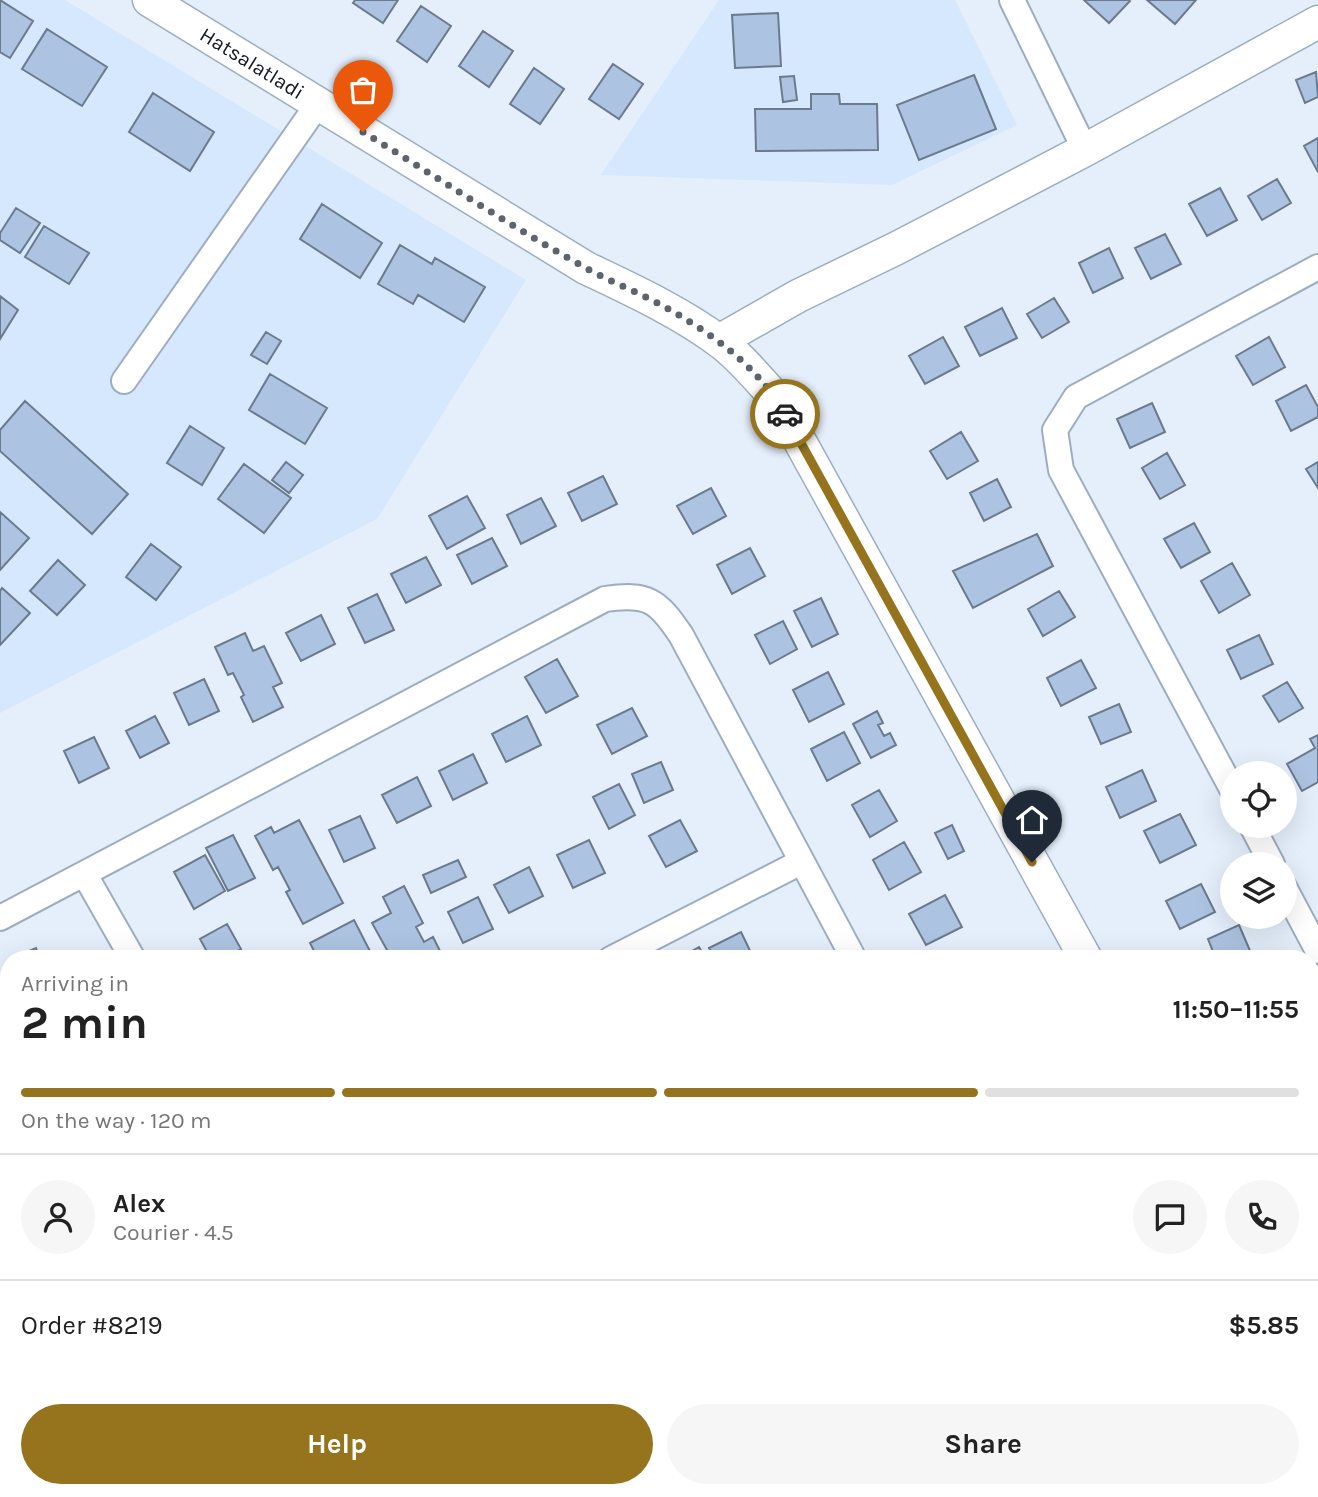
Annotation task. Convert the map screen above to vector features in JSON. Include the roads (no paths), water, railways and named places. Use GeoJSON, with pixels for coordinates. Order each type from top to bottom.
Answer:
{"type":"FeatureCollection","features":[{"type":"Feature","properties":{"kind":"street","name":"Hatsalatladi"},"geometry":{"type":"LineString","coordinates":[[149,0],[586,268],[663,306],[719,341],[738,357],[776,398],[1081,950]]}},
{"type":"Feature","properties":{"kind":"street"},"geometry":{"type":"LineString","coordinates":[[1012,0],[1085,150]]}},
{"type":"Feature","properties":{"kind":"street"},"geometry":{"type":"LineString","coordinates":[[719,341],[797,296],[897,248],[1085,150],[1318,22]]}},
{"type":"Feature","properties":{"kind":"street"},"geometry":{"type":"LineString","coordinates":[[124,381],[318,104]]}},
{"type":"Feature","properties":{"kind":"street"},"geometry":{"type":"LineString","coordinates":[[1220,767],[1061,470],[1055,430],[1076,397],[1315,274]]}},
{"type":"Feature","properties":{"kind":"street"},"geometry":{"type":"LineString","coordinates":[[0,918],[605,599],[631,596],[647,600],[664,611],[681,635],[849,950]]}},
{"type":"Feature","properties":{"kind":"street"},"geometry":{"type":"LineString","coordinates":[[629,950],[801,862]]}},
{"type":"Feature","properties":{"kind":"street"},"geometry":{"type":"LineString","coordinates":[[85,874],[127,950]]}},
{"type":"Feature","properties":{"kind":"street"},"geometry":{"type":"LineString","coordinates":[[1297,903],[1311,920],[1318,950]]}}]}
